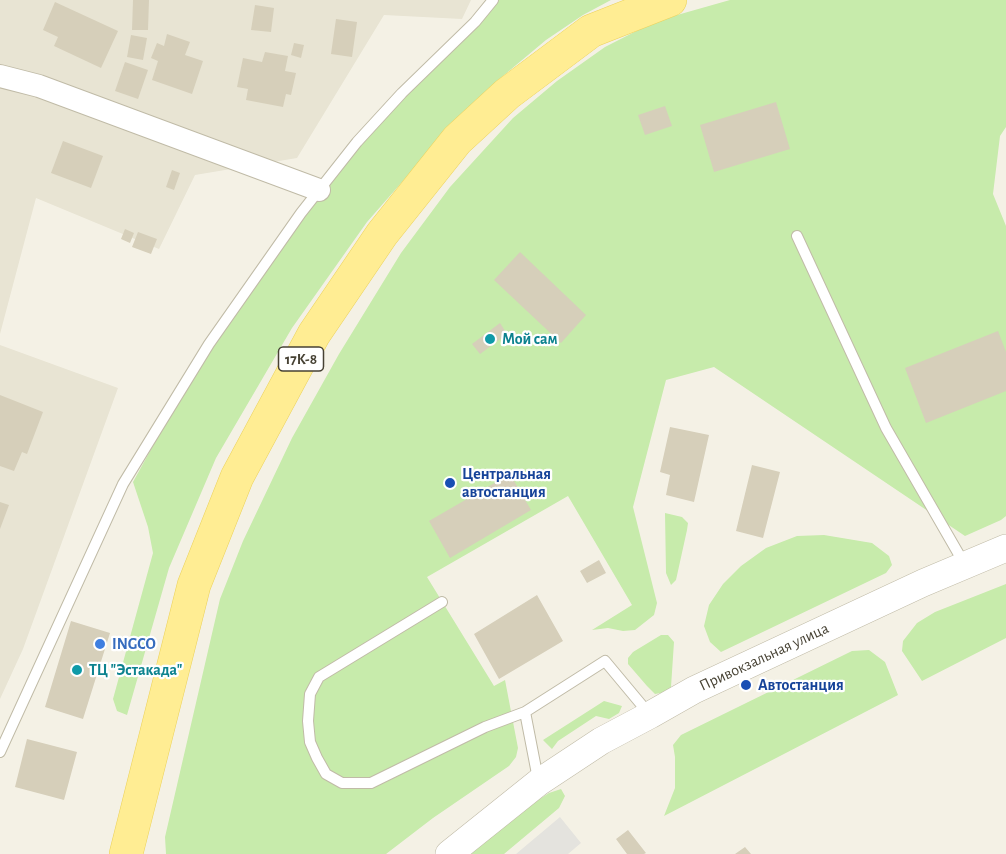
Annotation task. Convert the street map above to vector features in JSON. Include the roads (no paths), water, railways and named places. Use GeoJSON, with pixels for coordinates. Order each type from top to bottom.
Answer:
{"type":"FeatureCollection","features":[{"type":"Feature","properties":{"kind":"main road","name":"17К-8"},"geometry":{"type":"LineString","coordinates":[[126,854],[194,585],[237,477],[314,334],[382,234],[458,140],[507,94],[591,31],[670,0]]}},
{"type":"Feature","properties":{"kind":"street"},"geometry":{"type":"LineString","coordinates":[[0,76],[39,86],[319,190]]}},
{"type":"Feature","properties":{"kind":"street","name":"Привокзальная улица"},"geometry":{"type":"LineString","coordinates":[[449,854],[539,782],[601,741],[694,690],[912,588],[1006,548]]}},
{"type":"Feature","properties":{"kind":"lane"},"geometry":{"type":"LineString","coordinates":[[0,752],[123,484],[209,344],[301,213],[357,142],[402,93],[475,22],[493,0]]}},
{"type":"Feature","properties":{"kind":"lane"},"geometry":{"type":"LineString","coordinates":[[797,236],[886,428],[965,565]]}},
{"type":"Feature","properties":{"kind":"lane"},"geometry":{"type":"LineString","coordinates":[[442,602],[319,677],[310,694],[308,721],[310,742],[326,774],[342,783],[371,783],[485,727],[525,712],[605,661],[651,715]]}},
{"type":"Feature","properties":{"kind":"lane"},"geometry":{"type":"LineString","coordinates":[[525,712],[539,782]]}},
{"type":"Feature","properties":{"kind":"place","name":"Мой сам"},"geometry":{"type":"Point","coordinates":[490,339]}},
{"type":"Feature","properties":{"kind":"place","name":"Центральная автостанция"},"geometry":{"type":"Point","coordinates":[450,483]}},
{"type":"Feature","properties":{"kind":"place","name":"INGCO"},"geometry":{"type":"Point","coordinates":[100,644]}},
{"type":"Feature","properties":{"kind":"place","name":"ТЦ \"Эстакада\""},"geometry":{"type":"Point","coordinates":[77,670]}},
{"type":"Feature","properties":{"kind":"place","name":"Автостанция"},"geometry":{"type":"Point","coordinates":[746,685]}}]}
